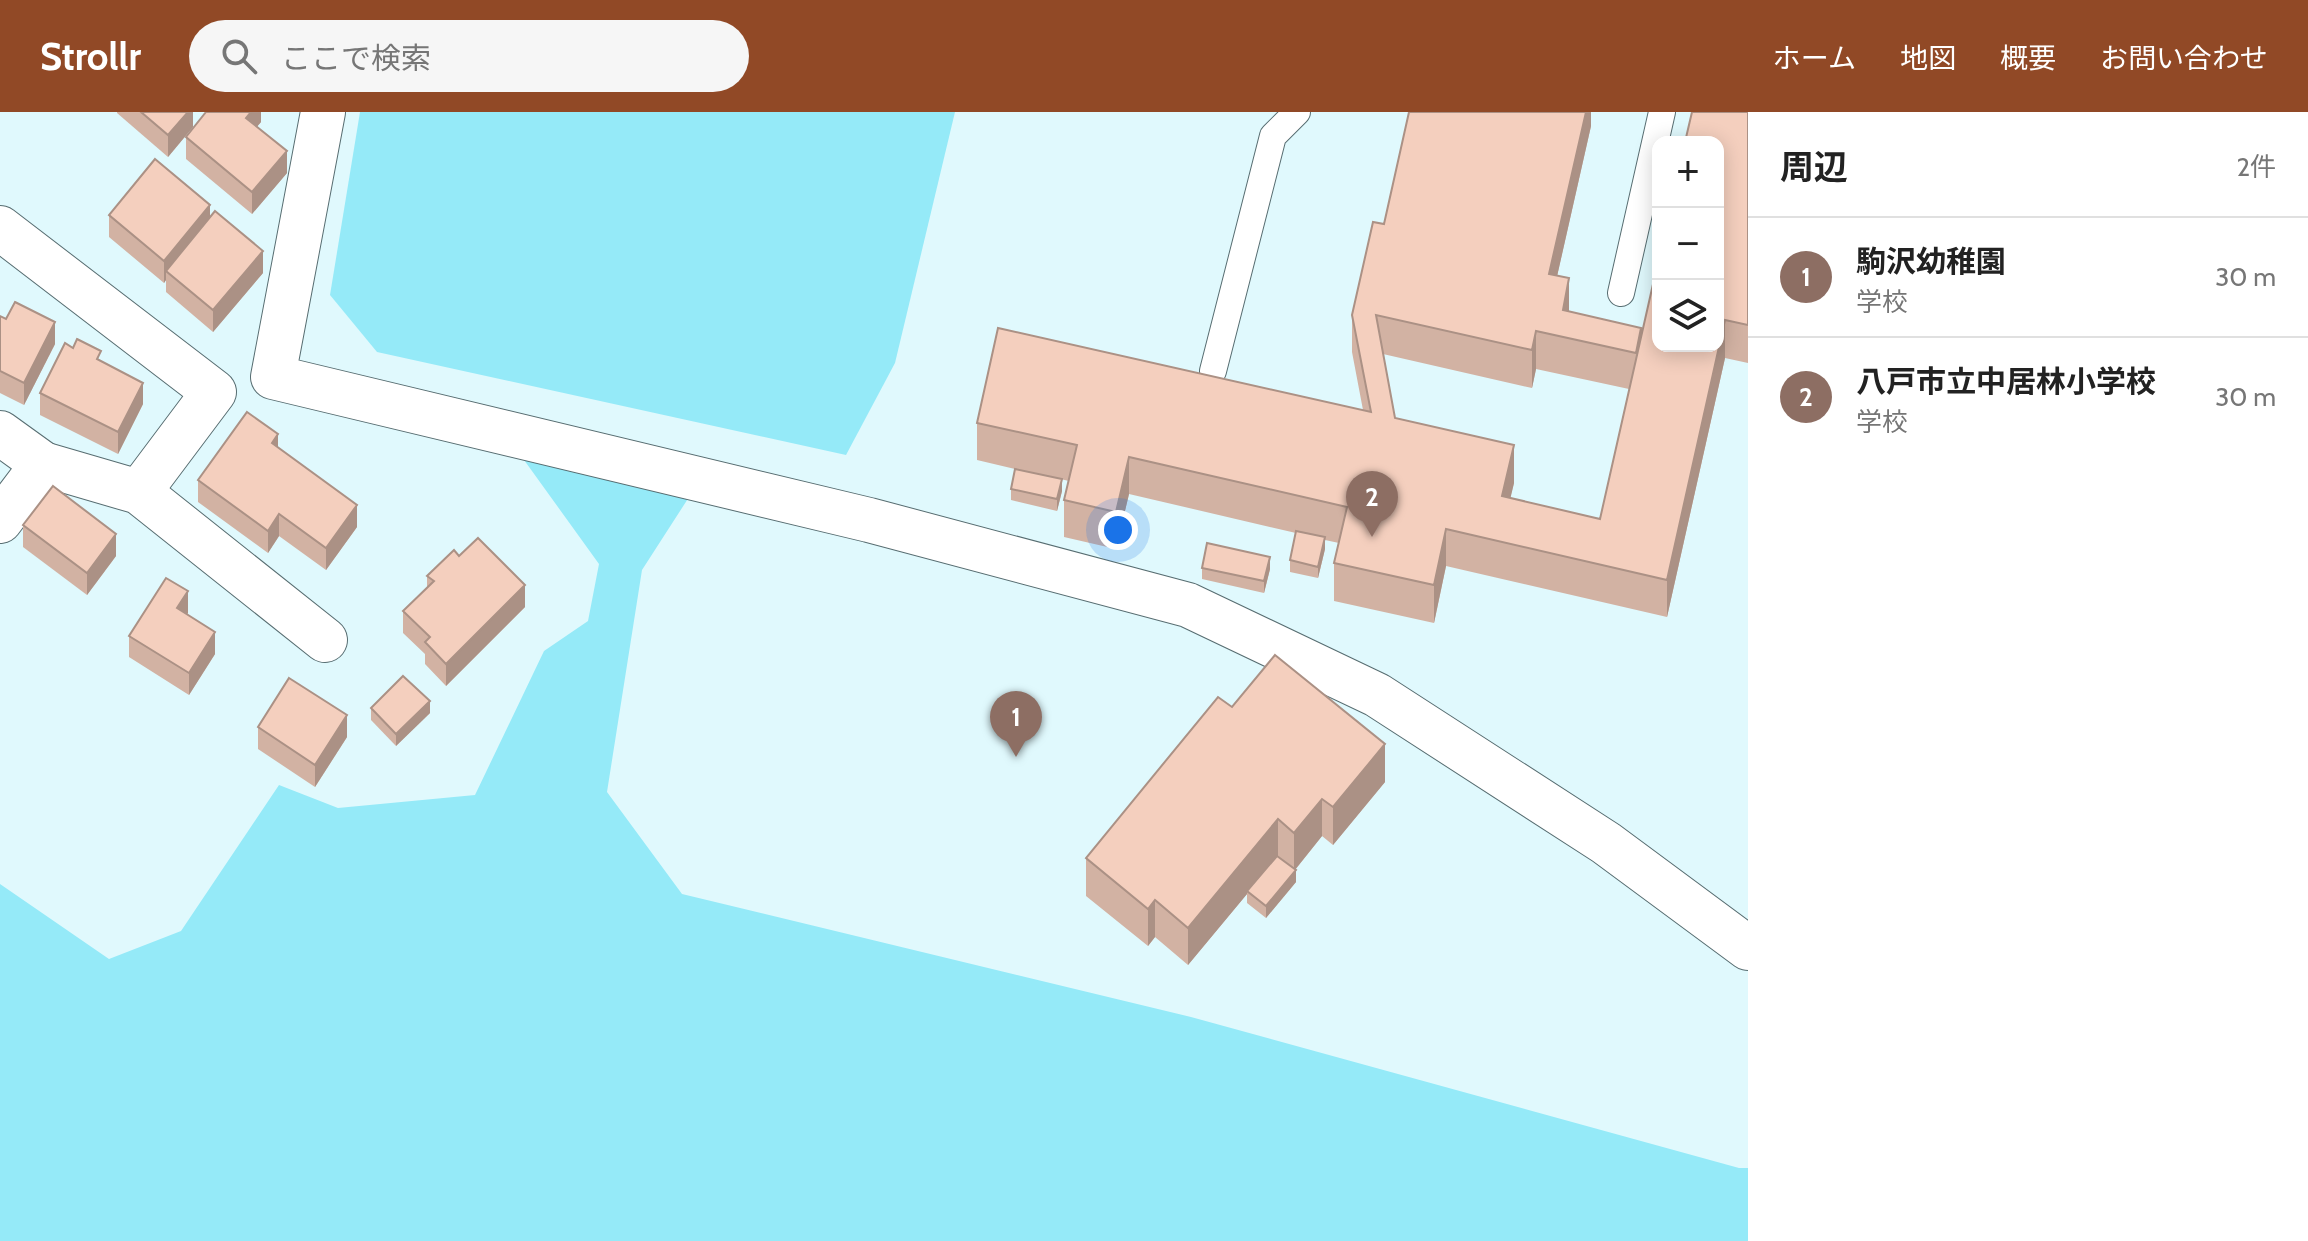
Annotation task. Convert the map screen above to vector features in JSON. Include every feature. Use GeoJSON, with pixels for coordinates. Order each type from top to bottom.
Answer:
{"type":"FeatureCollection","features":[{"type":"Feature","properties":{"kind":"street"},"geometry":{"type":"LineString","coordinates":[[323,112],[273,377],[869,520],[1188,605],[1377,695],[1606,843],[1748,948]]}},
{"type":"Feature","properties":{"kind":"street"},"geometry":{"type":"LineString","coordinates":[[0,228],[214,392],[139,492]]}},
{"type":"Feature","properties":{"kind":"street"},"geometry":{"type":"LineString","coordinates":[[0,433],[43,464],[139,492],[325,640]]}},
{"type":"Feature","properties":{"kind":"street"},"geometry":{"type":"LineString","coordinates":[[0,521],[43,464]]}},
{"type":"Feature","properties":{"kind":"lane"},"geometry":{"type":"LineString","coordinates":[[1213,371],[1273,136],[1297,112]]}},
{"type":"Feature","properties":{"kind":"lane"},"geometry":{"type":"LineString","coordinates":[[1621,293],[1657,114]]}},
{"type":"Feature","properties":{"kind":"shaded area"},"geometry":{"type":"Polygon","coordinates":[[[360,112],[955,112],[895,363],[846,455],[377,352],[330,295],[360,112]]]}},
{"type":"Feature","properties":{"kind":"shaded area"},"geometry":{"type":"Polygon","coordinates":[[[519,453],[691,494],[642,570],[607,792],[682,894],[1191,1017],[1748,1168],[1748,1241],[0,1241],[0,884],[109,959],[181,931],[279,785],[338,808],[475,795],[544,651],[588,621],[599,564],[519,453]]]}},
{"type":"Feature","properties":{"kind":"building"},"geometry":{"type":"Polygon","coordinates":[[[141,112],[188,112],[168,135],[141,112]]]}},
{"type":"Feature","properties":{"kind":"building"},"geometry":{"type":"Polygon","coordinates":[[[206,112],[251,112],[246,118],[287,151],[252,192],[186,137],[206,112]]]}},
{"type":"Feature","properties":{"kind":"building"},"geometry":{"type":"Polygon","coordinates":[[[1409,112],[1586,112],[1549,274],[1569,278],[1563,310],[1641,328],[1636,353],[1536,331],[1532,350],[1376,315],[1395,418],[1514,445],[1502,496],[1600,519],[1652,289],[1652,352],[1718,352],[1667,580],[1446,529],[1434,585],[1334,563],[1347,507],[1129,457],[1116,512],[1064,500],[1077,445],[977,423],[998,328],[1371,412],[1352,315],[1373,222],[1384,224],[1409,112]]]}},
{"type":"Feature","properties":{"kind":"building"},"geometry":{"type":"Polygon","coordinates":[[[1692,112],[1748,112],[1748,325],[1725,320],[1724,324],[1724,136],[1686,136],[1692,112]]]}},
{"type":"Feature","properties":{"kind":"building"},"geometry":{"type":"Polygon","coordinates":[[[155,159],[210,205],[164,261],[109,215],[155,159]]]}},
{"type":"Feature","properties":{"kind":"building"},"geometry":{"type":"Polygon","coordinates":[[[215,211],[263,251],[213,310],[166,271],[215,211]]]}},
{"type":"Feature","properties":{"kind":"building"},"geometry":{"type":"Polygon","coordinates":[[[15,302],[55,322],[24,383],[0,371],[0,316],[6,319],[15,302]]]}},
{"type":"Feature","properties":{"kind":"building"},"geometry":{"type":"Polygon","coordinates":[[[77,339],[101,351],[97,359],[143,383],[118,432],[40,393],[65,343],[73,348],[77,339]]]}},
{"type":"Feature","properties":{"kind":"building"},"geometry":{"type":"Polygon","coordinates":[[[247,412],[278,434],[272,443],[357,505],[326,548],[279,514],[268,531],[198,480],[247,412]]]}},
{"type":"Feature","properties":{"kind":"building"},"geometry":{"type":"Polygon","coordinates":[[[1015,469],[1062,479],[1057,499],[1011,489],[1015,469]]]}},
{"type":"Feature","properties":{"kind":"building"},"geometry":{"type":"Polygon","coordinates":[[[53,486],[116,534],[87,573],[23,525],[53,486]]]}},
{"type":"Feature","properties":{"kind":"building"},"geometry":{"type":"Polygon","coordinates":[[[1296,531],[1325,537],[1318,567],[1290,560],[1296,531]]]}},
{"type":"Feature","properties":{"kind":"building"},"geometry":{"type":"Polygon","coordinates":[[[478,538],[525,585],[446,664],[425,642],[430,637],[403,611],[434,581],[427,576],[454,550],[459,556],[478,538]]]}},
{"type":"Feature","properties":{"kind":"building"},"geometry":{"type":"Polygon","coordinates":[[[1207,543],[1270,557],[1264,581],[1202,568],[1207,543]]]}},
{"type":"Feature","properties":{"kind":"building"},"geometry":{"type":"Polygon","coordinates":[[[166,578],[188,591],[177,608],[215,632],[189,673],[129,636],[166,578]]]}},
{"type":"Feature","properties":{"kind":"building"},"geometry":{"type":"Polygon","coordinates":[[[1275,655],[1385,744],[1333,807],[1322,799],[1294,833],[1278,819],[1188,928],[1155,900],[1148,909],[1086,858],[1218,697],[1232,707],[1275,655]]]}},
{"type":"Feature","properties":{"kind":"building"},"geometry":{"type":"Polygon","coordinates":[[[403,676],[430,701],[396,734],[371,708],[403,676]]]}},
{"type":"Feature","properties":{"kind":"building"},"geometry":{"type":"Polygon","coordinates":[[[289,678],[347,715],[315,765],[258,727],[289,678]]]}},
{"type":"Feature","properties":{"kind":"building"},"geometry":{"type":"Polygon","coordinates":[[[1277,856],[1296,870],[1266,906],[1247,891],[1277,856]]]}},
{"type":"Feature","properties":{"kind":"place","name":"八戸市立中居林小学校"},"geometry":{"type":"Point","coordinates":[1372,537]}},
{"type":"Feature","properties":{"kind":"place","name":"駒沢幼稚園"},"geometry":{"type":"Point","coordinates":[1016,757]}}]}
